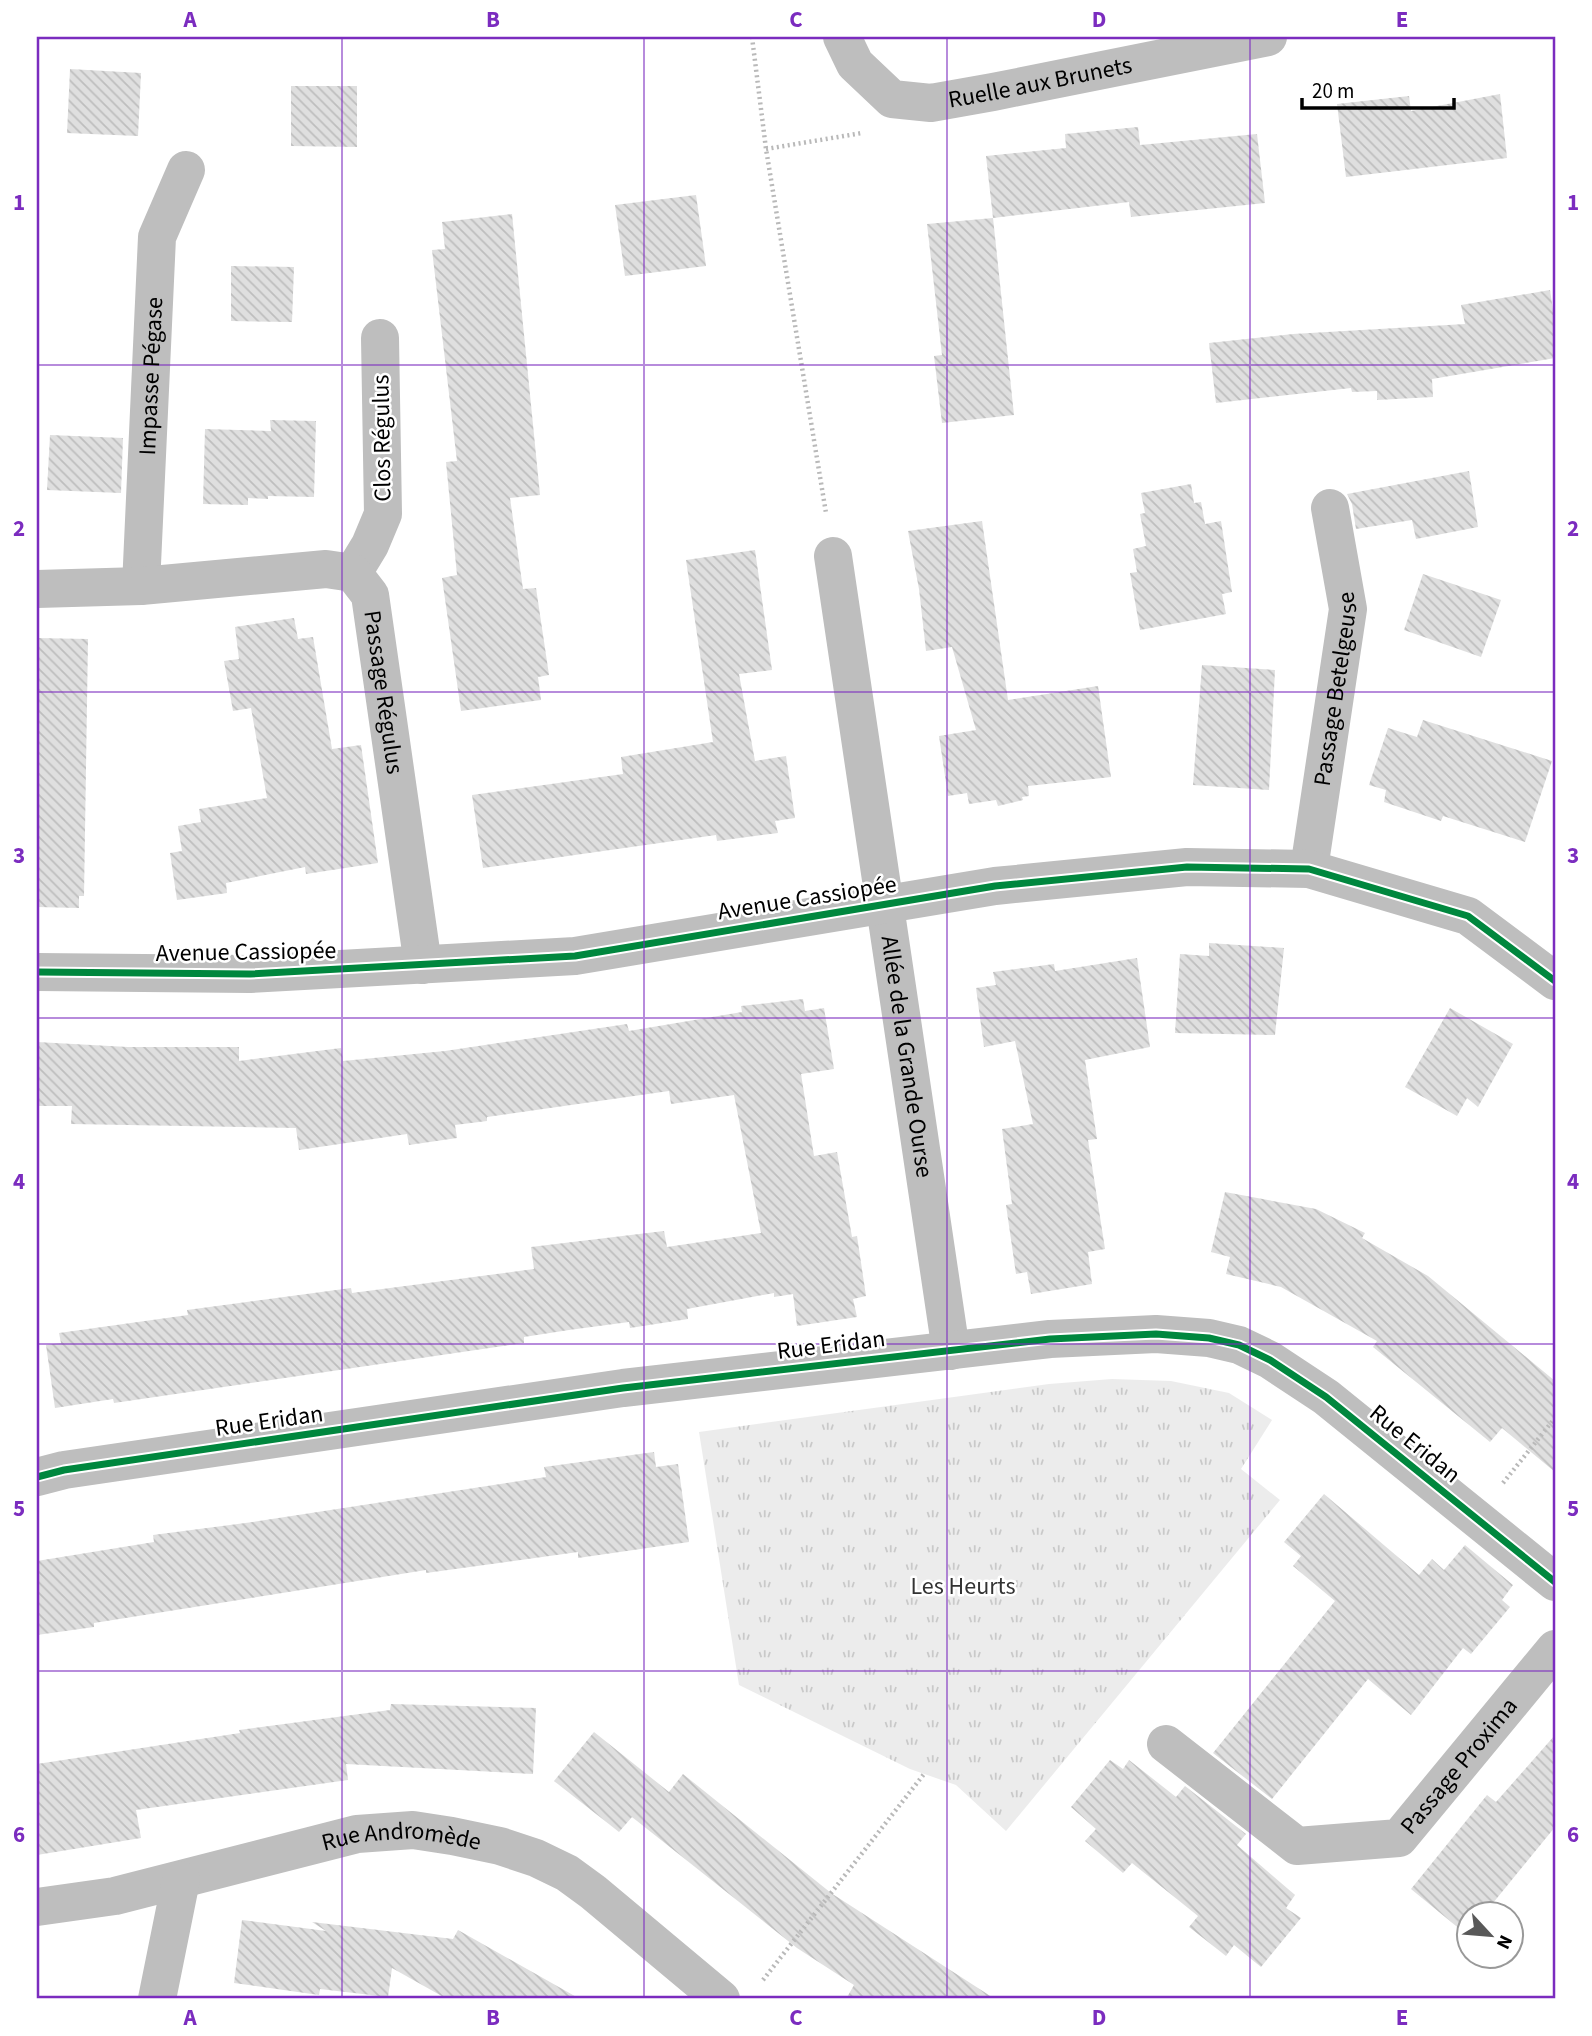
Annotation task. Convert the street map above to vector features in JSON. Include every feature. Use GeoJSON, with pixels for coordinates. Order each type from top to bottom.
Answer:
{"type":"FeatureCollection","features":[{"type":"Feature","properties":{"kind":"street"},"geometry":{"type":"LineString","coordinates":[[842,37],[855,64],[892,99]]}},
{"type":"Feature","properties":{"kind":"street","name":"Ruelle aux Brunets"},"geometry":{"type":"LineString","coordinates":[[892,99],[931,103],[993,93],[1268,37]]}},
{"type":"Feature","properties":{"kind":"street","name":"Impasse Pégase"},"geometry":{"type":"LineString","coordinates":[[141,586],[157,237],[186,170]]}},
{"type":"Feature","properties":{"kind":"street","name":"Clos Régulus"},"geometry":{"type":"LineString","coordinates":[[353,573],[370,545],[383,514],[380,338]]}},
{"type":"Feature","properties":{"kind":"street","name":"Passage Betelgeuse"},"geometry":{"type":"LineString","coordinates":[[1309,869],[1348,609],[1330,508]]}},
{"type":"Feature","properties":{"kind":"street","name":"Allée de la Grande Ourse"},"geometry":{"type":"LineString","coordinates":[[833,556],[951,1350]]}},
{"type":"Feature","properties":{"kind":"street"},"geometry":{"type":"LineString","coordinates":[[37,589],[141,586],[326,569],[353,573]]}},
{"type":"Feature","properties":{"kind":"street","name":"Passage Régulus"},"geometry":{"type":"LineString","coordinates":[[353,573],[370,595],[423,965]]}},
{"type":"Feature","properties":{"kind":"street","name":"Avenue Cassiopée"},"geometry":{"type":"LineString","coordinates":[[37,972],[250,974],[575,956],[995,886],[1187,867],[1309,869],[1468,916],[1555,981]]}},
{"type":"Feature","properties":{"kind":"street","name":"Rue Eridan"},"geometry":{"type":"LineString","coordinates":[[37,1477],[64,1470],[623,1388],[1050,1339],[1187,1335],[1239,1345],[1270,1360],[1326,1397],[1555,1582]]}},
{"type":"Feature","properties":{"kind":"street","name":"Passage Proxima"},"geometry":{"type":"LineString","coordinates":[[1166,1744],[1297,1846],[1399,1838],[1555,1648]]}},
{"type":"Feature","properties":{"kind":"street","name":"Rue Andromède"},"geometry":{"type":"LineString","coordinates":[[37,1907],[115,1896],[357,1833],[413,1830],[500,1846],[536,1858],[567,1873],[721,1999]]}},
{"type":"Feature","properties":{"kind":"street"},"geometry":{"type":"LineString","coordinates":[[157,1999],[181,1880]]}},
{"type":"Feature","properties":{"kind":"path"},"geometry":{"type":"LineString","coordinates":[[752,37],[766,149],[833,556]]}},
{"type":"Feature","properties":{"kind":"path"},"geometry":{"type":"LineString","coordinates":[[766,149],[878,130],[892,99]]}},
{"type":"Feature","properties":{"kind":"path"},"geometry":{"type":"LineString","coordinates":[[1476,1517],[1555,1418]]}},
{"type":"Feature","properties":{"kind":"path"},"geometry":{"type":"LineString","coordinates":[[758,1986],[924,1774]]}},
{"type":"Feature","properties":{"kind":"green space","name":"Les Heurts"},"geometry":{"type":"Polygon","coordinates":[[[1112,1379],[1171,1381],[1229,1393],[1272,1420],[1241,1469],[1280,1500],[1006,1831],[956,1785],[910,1769],[739,1685],[699,1432],[1049,1384],[1112,1379]]]}},
{"type":"Feature","properties":{"kind":"building"},"geometry":{"type":"Polygon","coordinates":[[[70,69],[141,73],[138,136],[67,133],[70,69]]]}},
{"type":"Feature","properties":{"kind":"building"},"geometry":{"type":"Polygon","coordinates":[[[291,86],[357,86],[357,147],[291,146],[291,86]]]}},
{"type":"Feature","properties":{"kind":"building"},"geometry":{"type":"Polygon","coordinates":[[[1500,94],[1507,158],[1346,177],[1337,104],[1409,96],[1411,111],[1500,94]]]}},
{"type":"Feature","properties":{"kind":"building"},"geometry":{"type":"Polygon","coordinates":[[[1138,127],[1140,145],[1257,134],[1265,203],[1131,217],[1129,202],[993,218],[986,156],[1066,148],[1065,134],[1138,127]]]}},
{"type":"Feature","properties":{"kind":"building"},"geometry":{"type":"Polygon","coordinates":[[[696,195],[706,266],[625,276],[615,205],[696,195]]]}},
{"type":"Feature","properties":{"kind":"building"},"geometry":{"type":"Polygon","coordinates":[[[512,214],[540,495],[510,498],[523,589],[536,588],[549,675],[538,677],[541,700],[461,711],[442,578],[457,575],[446,462],[457,461],[432,250],[445,249],[442,222],[512,214]]]}},
{"type":"Feature","properties":{"kind":"building"},"geometry":{"type":"Polygon","coordinates":[[[993,218],[1014,415],[942,423],[934,356],[942,355],[927,224],[993,218]]]}},
{"type":"Feature","properties":{"kind":"building"},"geometry":{"type":"Polygon","coordinates":[[[231,266],[294,267],[292,322],[231,321],[231,266]]]}},
{"type":"Feature","properties":{"kind":"building"},"geometry":{"type":"Polygon","coordinates":[[[1550,290],[1555,324],[1555,358],[1432,379],[1433,397],[1377,400],[1377,391],[1352,392],[1351,388],[1216,403],[1209,343],[1293,334],[1465,324],[1461,305],[1550,290]]]}},
{"type":"Feature","properties":{"kind":"building"},"geometry":{"type":"Polygon","coordinates":[[[270,420],[316,421],[314,497],[268,496],[268,499],[248,498],[248,505],[203,504],[205,429],[271,431],[270,420]]]}},
{"type":"Feature","properties":{"kind":"building"},"geometry":{"type":"Polygon","coordinates":[[[50,435],[123,438],[121,493],[47,490],[50,435]]]}},
{"type":"Feature","properties":{"kind":"building"},"geometry":{"type":"Polygon","coordinates":[[[1469,471],[1478,527],[1416,539],[1412,520],[1356,529],[1352,504],[1347,494],[1469,471]]]}},
{"type":"Feature","properties":{"kind":"building"},"geometry":{"type":"Polygon","coordinates":[[[1191,484],[1194,503],[1201,502],[1205,524],[1221,521],[1232,592],[1222,594],[1226,614],[1140,630],[1130,573],[1137,572],[1133,549],[1146,546],[1140,514],[1145,513],[1141,493],[1191,484]]]}},
{"type":"Feature","properties":{"kind":"building"},"geometry":{"type":"Polygon","coordinates":[[[982,521],[1008,700],[1098,686],[1111,777],[1028,786],[1029,796],[1022,797],[1023,800],[998,806],[996,800],[969,804],[967,793],[948,796],[939,736],[976,730],[952,647],[926,651],[919,589],[908,531],[982,521]]]}},
{"type":"Feature","properties":{"kind":"building"},"geometry":{"type":"Polygon","coordinates":[[[755,550],[772,670],[739,674],[755,761],[786,756],[795,818],[775,821],[778,833],[717,841],[716,835],[483,868],[472,795],[623,774],[621,757],[713,742],[686,560],[755,550]]]}},
{"type":"Feature","properties":{"kind":"building"},"geometry":{"type":"Polygon","coordinates":[[[1423,574],[1501,600],[1481,657],[1404,630],[1423,574]]]}},
{"type":"Feature","properties":{"kind":"building"},"geometry":{"type":"Polygon","coordinates":[[[294,618],[298,639],[313,637],[332,749],[361,745],[378,863],[306,874],[305,867],[226,883],[227,893],[177,900],[170,853],[182,851],[178,826],[201,822],[199,809],[267,798],[251,708],[233,711],[224,661],[239,659],[235,627],[294,618]]]}},
{"type":"Feature","properties":{"kind":"building"},"geometry":{"type":"Polygon","coordinates":[[[37,638],[88,639],[84,896],[79,896],[79,908],[37,907],[37,638]]]}},
{"type":"Feature","properties":{"kind":"building"},"geometry":{"type":"Polygon","coordinates":[[[1202,665],[1275,670],[1269,790],[1193,785],[1202,665]]]}},
{"type":"Feature","properties":{"kind":"building"},"geometry":{"type":"Polygon","coordinates":[[[1423,720],[1552,761],[1525,842],[1443,816],[1441,821],[1384,802],[1386,790],[1369,785],[1388,728],[1417,737],[1423,720]]]}},
{"type":"Feature","properties":{"kind":"building"},"geometry":{"type":"Polygon","coordinates":[[[1209,943],[1284,948],[1275,1035],[1175,1033],[1180,954],[1209,956],[1209,943]]]}},
{"type":"Feature","properties":{"kind":"building"},"geometry":{"type":"Polygon","coordinates":[[[1137,958],[1150,1047],[1085,1060],[1097,1139],[1088,1140],[1105,1249],[1088,1252],[1092,1284],[1031,1294],[1027,1272],[1016,1274],[1006,1205],[1012,1204],[1002,1129],[1033,1124],[1015,1041],[984,1047],[976,988],[996,985],[993,972],[1054,964],[1055,971],[1137,958]]]}},
{"type":"Feature","properties":{"kind":"building"},"geometry":{"type":"Polygon","coordinates":[[[803,999],[805,1011],[824,1008],[834,1069],[801,1074],[814,1156],[837,1152],[852,1237],[857,1236],[866,1296],[853,1299],[857,1317],[797,1326],[793,1294],[774,1297],[774,1293],[687,1309],[688,1319],[630,1328],[629,1322],[569,1330],[524,1337],[524,1343],[114,1403],[113,1399],[55,1408],[46,1345],[61,1343],[59,1333],[188,1315],[187,1310],[351,1288],[352,1293],[534,1269],[531,1247],[664,1231],[667,1247],[761,1233],[734,1095],[671,1104],[669,1091],[487,1117],[487,1121],[455,1125],[457,1138],[409,1145],[407,1134],[299,1150],[296,1128],[71,1124],[72,1106],[37,1106],[37,1042],[128,1047],[239,1047],[239,1061],[341,1048],[343,1061],[445,1051],[627,1024],[629,1031],[742,1012],[741,1006],[803,999]]]}},
{"type":"Feature","properties":{"kind":"building"},"geometry":{"type":"Polygon","coordinates":[[[1450,1008],[1513,1044],[1478,1107],[1467,1098],[1457,1116],[1405,1087],[1450,1008]]]}},
{"type":"Feature","properties":{"kind":"building"},"geometry":{"type":"Polygon","coordinates":[[[1225,1192],[1316,1209],[1365,1233],[1362,1238],[1428,1276],[1555,1381],[1555,1472],[1502,1428],[1490,1442],[1373,1347],[1377,1341],[1281,1287],[1226,1274],[1230,1257],[1211,1252],[1225,1192]]]}},
{"type":"Feature","properties":{"kind":"building"},"geometry":{"type":"Polygon","coordinates":[[[654,1452],[656,1467],[678,1464],[689,1542],[578,1558],[578,1552],[426,1573],[426,1570],[94,1623],[94,1627],[37,1635],[37,1561],[154,1542],[153,1535],[546,1477],[544,1467],[654,1452]]]}},
{"type":"Feature","properties":{"kind":"building"},"geometry":{"type":"Polygon","coordinates":[[[1324,1494],[1419,1575],[1432,1559],[1444,1570],[1465,1545],[1513,1585],[1502,1600],[1510,1607],[1471,1654],[1463,1648],[1411,1715],[1368,1679],[1272,1799],[1213,1753],[1335,1601],[1293,1566],[1301,1556],[1284,1542],[1324,1494]]]}},
{"type":"Feature","properties":{"kind":"building"},"geometry":{"type":"Polygon","coordinates":[[[391,1704],[536,1708],[533,1774],[346,1764],[348,1780],[136,1810],[141,1838],[37,1855],[37,1764],[240,1733],[239,1730],[390,1710],[391,1704]]]}},
{"type":"Feature","properties":{"kind":"building"},"geometry":{"type":"Polygon","coordinates":[[[594,1732],[669,1792],[683,1774],[831,1893],[995,1999],[846,1999],[854,1985],[797,1948],[632,1817],[619,1832],[554,1781],[594,1732]]]}},
{"type":"Feature","properties":{"kind":"building"},"geometry":{"type":"Polygon","coordinates":[[[1555,1735],[1555,1827],[1496,1899],[1456,1899],[1456,1926],[1411,1889],[1487,1795],[1496,1802],[1555,1735]]]}},
{"type":"Feature","properties":{"kind":"building"},"geometry":{"type":"Polygon","coordinates":[[[1110,1760],[1123,1769],[1129,1760],[1176,1797],[1185,1786],[1246,1834],[1237,1845],[1295,1895],[1286,1908],[1301,1918],[1261,1967],[1234,1945],[1226,1956],[1189,1927],[1198,1916],[1132,1863],[1123,1873],[1085,1841],[1096,1829],[1071,1807],[1110,1760]]]}},
{"type":"Feature","properties":{"kind":"building"},"geometry":{"type":"Polygon","coordinates":[[[242,1920],[326,1931],[312,1922],[453,1939],[458,1930],[580,1999],[447,1999],[392,1968],[388,1997],[320,1989],[319,1995],[234,1983],[242,1920]]]}},
{"type":"Feature","properties":{"kind":"cycle path"},"geometry":{"type":"LineString","coordinates":[[37,972],[250,974],[575,956],[995,886],[1187,867],[1309,869],[1468,916],[1555,981]]}},
{"type":"Feature","properties":{"kind":"cycle path"},"geometry":{"type":"LineString","coordinates":[[37,1477],[64,1470],[623,1388],[1050,1339],[1156,1334],[1209,1338],[1239,1345],[1270,1360],[1326,1397],[1555,1582]]}}]}
